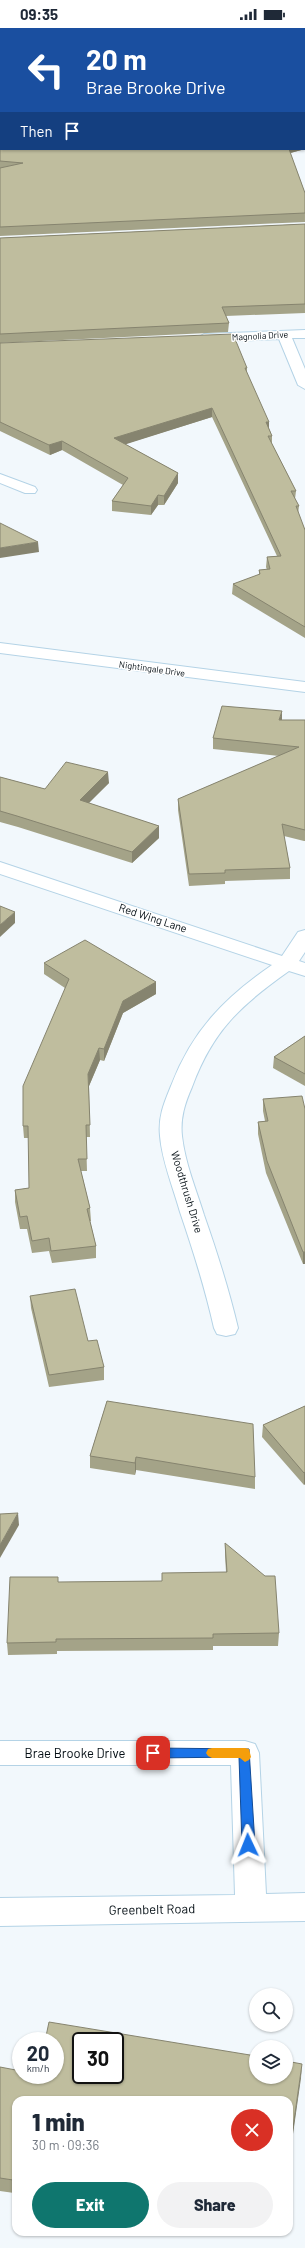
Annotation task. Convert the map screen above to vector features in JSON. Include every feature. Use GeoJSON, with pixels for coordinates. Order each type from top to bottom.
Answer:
{"type":"FeatureCollection","features":[{"type":"Feature","properties":{"kind":"street","name":"Magnolia Drive"},"geometry":{"type":"LineString","coordinates":[[189,339],[305,334]]}},
{"type":"Feature","properties":{"kind":"street"},"geometry":{"type":"LineString","coordinates":[[284,335],[305,385]]}},
{"type":"Feature","properties":{"kind":"street"},"geometry":{"type":"LineString","coordinates":[[0,478],[30,490]]}},
{"type":"Feature","properties":{"kind":"street","name":"Nightingale Drive"},"geometry":{"type":"LineString","coordinates":[[0,648],[176,672],[305,687]]}},
{"type":"Feature","properties":{"kind":"street","name":"Red Wing Lane"},"geometry":{"type":"LineString","coordinates":[[0,868],[200,933],[296,967]]}},
{"type":"Feature","properties":{"kind":"street","name":"Woodthrush Drive"},"geometry":{"type":"LineString","coordinates":[[226,1328],[216,1286],[178,1169],[171,1136],[171,1113],[187,1071],[206,1036],[217,1021],[248,991],[296,967],[305,936]]}},
{"type":"Feature","properties":{"kind":"street","name":"Brae Brooke Drive"},"geometry":{"type":"LineString","coordinates":[[0,1753],[245,1752],[251,1907]]}},
{"type":"Feature","properties":{"kind":"street","name":"Greenbelt Road"},"geometry":{"type":"LineString","coordinates":[[0,1912],[305,1907]]}},
{"type":"Feature","properties":{"kind":"building"},"geometry":{"type":"Polygon","coordinates":[[[0,150],[289,150],[305,193],[305,213],[0,227],[0,168],[23,163],[0,161],[0,150]]]}},
{"type":"Feature","properties":{"kind":"building"},"geometry":{"type":"Polygon","coordinates":[[[305,224],[305,304],[222,307],[229,323],[0,334],[0,238],[305,224]]]}},
{"type":"Feature","properties":{"kind":"building"},"geometry":{"type":"Polygon","coordinates":[[[233,334],[247,368],[245,368],[269,422],[266,422],[272,436],[268,436],[296,491],[291,491],[299,506],[296,506],[305,530],[305,627],[233,584],[260,574],[259,570],[270,569],[267,557],[281,556],[212,408],[114,438],[178,473],[164,496],[158,495],[151,506],[112,501],[128,478],[62,441],[49,445],[0,422],[0,343],[233,334]]]}},
{"type":"Feature","properties":{"kind":"building"},"geometry":{"type":"Polygon","coordinates":[[[0,523],[38,542],[0,548],[0,523]]]}},
{"type":"Feature","properties":{"kind":"building"},"geometry":{"type":"Polygon","coordinates":[[[222,706],[282,711],[279,720],[305,720],[305,830],[282,824],[290,868],[225,870],[225,873],[189,874],[178,799],[299,747],[213,738],[222,706]]]}},
{"type":"Feature","properties":{"kind":"building"},"geometry":{"type":"Polygon","coordinates":[[[66,762],[108,772],[80,800],[159,826],[132,852],[0,811],[0,777],[45,789],[66,762]]]}},
{"type":"Feature","properties":{"kind":"building"},"geometry":{"type":"Polygon","coordinates":[[[0,906],[15,912],[0,925],[0,906]]]}},
{"type":"Feature","properties":{"kind":"building"},"geometry":{"type":"Polygon","coordinates":[[[85,940],[156,982],[123,1001],[104,1049],[99,1048],[88,1074],[90,1125],[86,1125],[87,1159],[78,1159],[90,1208],[87,1209],[96,1246],[51,1251],[49,1238],[32,1241],[27,1216],[20,1217],[15,1190],[29,1188],[28,1126],[23,1126],[23,1086],[69,979],[44,963],[85,940]]]}},
{"type":"Feature","properties":{"kind":"building"},"geometry":{"type":"Polygon","coordinates":[[[305,1036],[305,1074],[274,1057],[305,1036]]]}},
{"type":"Feature","properties":{"kind":"building"},"geometry":{"type":"Polygon","coordinates":[[[302,1096],[305,1109],[305,1252],[303,1252],[267,1161],[258,1122],[268,1121],[263,1099],[302,1096]]]}},
{"type":"Feature","properties":{"kind":"building"},"geometry":{"type":"Polygon","coordinates":[[[75,1289],[88,1341],[97,1340],[104,1367],[49,1375],[30,1296],[75,1289]]]}},
{"type":"Feature","properties":{"kind":"building"},"geometry":{"type":"Polygon","coordinates":[[[107,1401],[253,1424],[255,1477],[136,1457],[135,1463],[90,1456],[107,1401]]]}},
{"type":"Feature","properties":{"kind":"building"},"geometry":{"type":"Polygon","coordinates":[[[305,1406],[305,1472],[304,1473],[263,1425],[305,1406]]]}},
{"type":"Feature","properties":{"kind":"building"},"geometry":{"type":"Polygon","coordinates":[[[18,1513],[0,1545],[0,1514],[18,1513]]]}},
{"type":"Feature","properties":{"kind":"building"},"geometry":{"type":"Polygon","coordinates":[[[225,1543],[265,1576],[275,1576],[279,1633],[213,1634],[213,1638],[56,1639],[56,1642],[7,1643],[10,1577],[58,1577],[58,1582],[162,1581],[162,1573],[227,1572],[225,1543]]]}},
{"type":"Feature","properties":{"kind":"building"},"geometry":{"type":"Polygon","coordinates":[[[49,2022],[110,2032],[72,2032],[72,2084],[124,2084],[124,2034],[249,2055],[249,2084],[293,2084],[293,2062],[302,2064],[293,2128],[293,2096],[12,2096],[12,2180],[0,2178],[0,2067],[12,2069],[12,2084],[64,2084],[64,2032],[47,2032],[49,2022]]]}},
{"type":"Feature","properties":{"kind":"slow traffic"},"geometry":{"type":"LineString","coordinates":[[212,1753],[245,1752],[245,1757]]}},
{"type":"Feature","properties":{"kind":"route"},"geometry":{"type":"LineString","coordinates":[[153,1753],[245,1752],[248,1845]]}}]}
